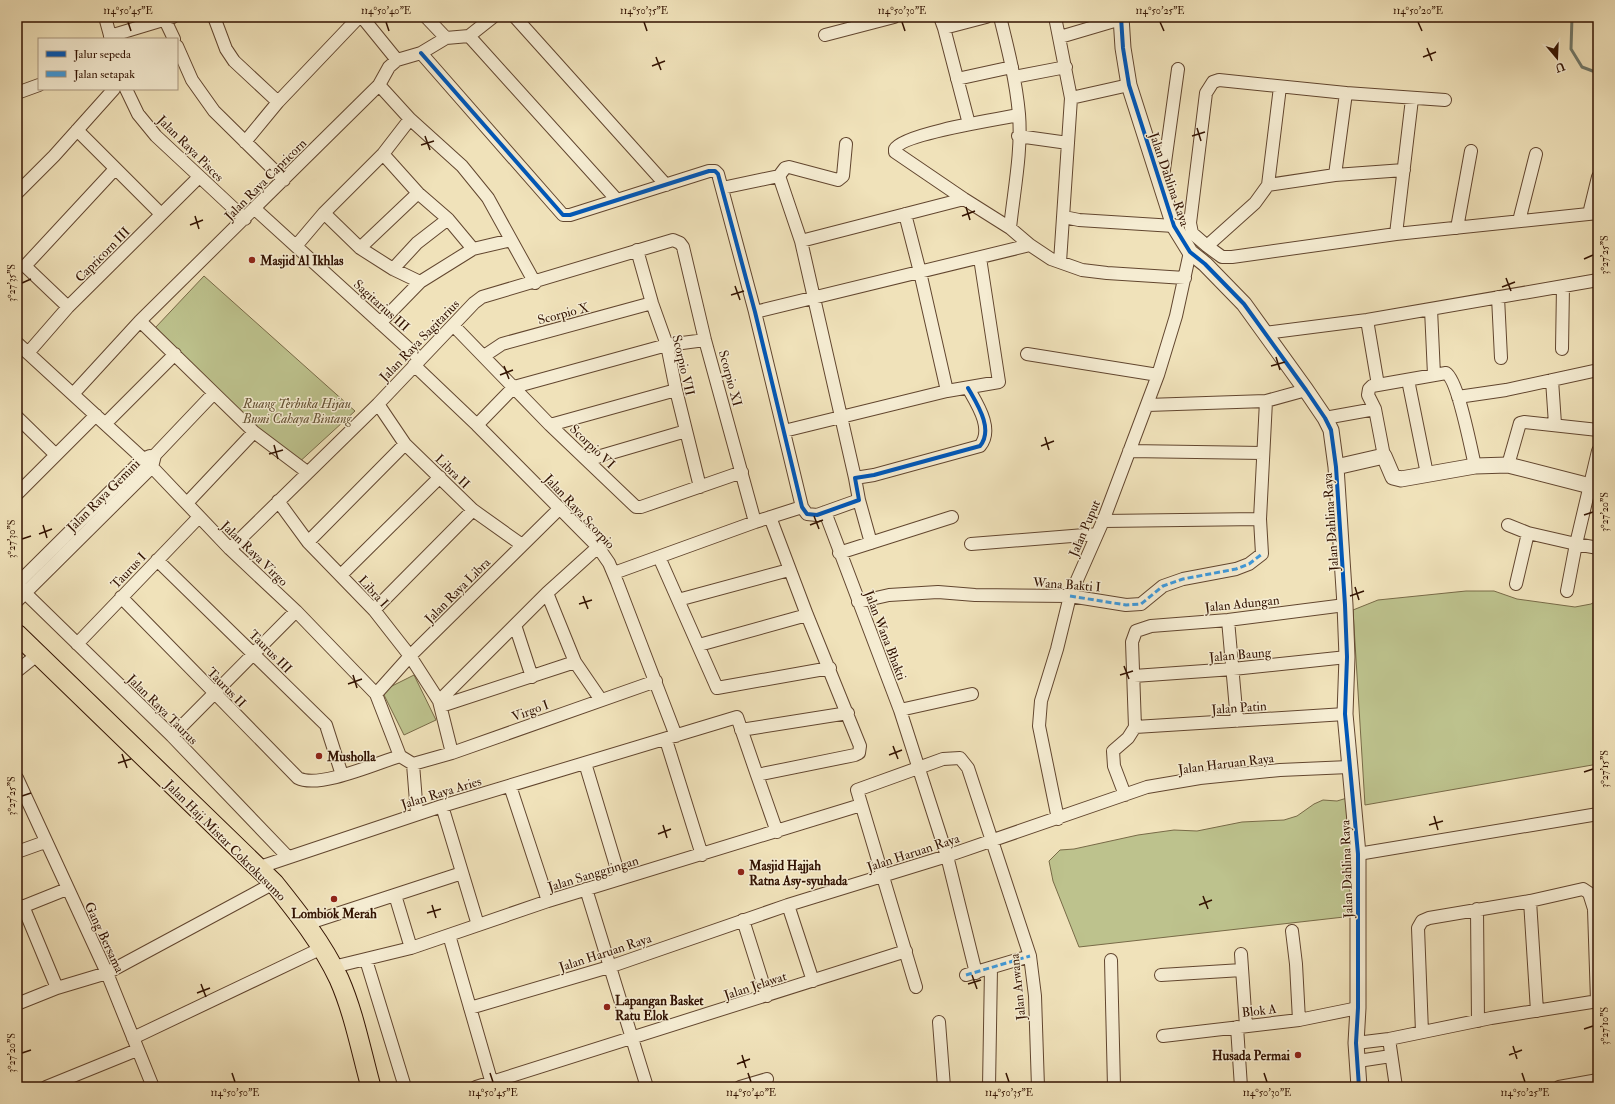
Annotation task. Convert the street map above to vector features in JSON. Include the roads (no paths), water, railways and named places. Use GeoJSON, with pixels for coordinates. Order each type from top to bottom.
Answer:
{"type":"FeatureCollection","features":[{"type":"Feature","properties":{"kind":"main road","name":"Jalan Haji Mistar Cokrokusumo"},"geometry":{"type":"LineString","coordinates":[[17,634],[274,883],[306,924],[333,967],[346,998],[371,1087]]}},
{"type":"Feature","properties":{"kind":"street"},"geometry":{"type":"LineString","coordinates":[[105,17],[111,38],[169,18],[174,38]]}},
{"type":"Feature","properties":{"kind":"street"},"geometry":{"type":"LineString","coordinates":[[214,17],[226,49],[234,61],[278,102]]}},
{"type":"Feature","properties":{"kind":"street"},"geometry":{"type":"LineString","coordinates":[[244,142],[278,102],[360,17],[397,60],[421,53],[446,38],[469,36],[493,17]]}},
{"type":"Feature","properties":{"kind":"street"},"geometry":{"type":"LineString","coordinates":[[426,17],[446,38]]}},
{"type":"Feature","properties":{"kind":"street"},"geometry":{"type":"LineString","coordinates":[[515,17],[666,185]]}},
{"type":"Feature","properties":{"kind":"street"},"geometry":{"type":"LineString","coordinates":[[969,124],[942,23],[986,17]]}},
{"type":"Feature","properties":{"kind":"street"},"geometry":{"type":"LineString","coordinates":[[1000,17],[1013,72],[1019,115],[1018,162],[1010,228]]}},
{"type":"Feature","properties":{"kind":"street"},"geometry":{"type":"LineString","coordinates":[[1055,17],[1060,36],[1071,98],[1060,262]]}},
{"type":"Feature","properties":{"kind":"street"},"geometry":{"type":"LineString","coordinates":[[825,35],[890,18]]}},
{"type":"Feature","properties":{"kind":"street"},"geometry":{"type":"LineString","coordinates":[[1060,36],[1121,18]]}},
{"type":"Feature","properties":{"kind":"street","name":"Jalan Dahlina Raya"},"geometry":{"type":"LineString","coordinates":[[1121,18],[1129,85],[1174,226],[1203,253],[1244,304],[1306,390],[1325,418],[1331,430],[1336,467],[1345,605],[1347,657],[1345,714],[1358,854],[1358,1008],[1356,1043],[1359,1087]]}},
{"type":"Feature","properties":{"kind":"street"},"geometry":{"type":"LineString","coordinates":[[469,36],[617,200]]}},
{"type":"Feature","properties":{"kind":"street"},"geometry":{"type":"LineString","coordinates":[[178,48],[200,92],[214,111],[284,180]]}},
{"type":"Feature","properties":{"kind":"street"},"geometry":{"type":"LineString","coordinates":[[421,53],[564,214],[570,215],[715,171],[718,174],[755,312],[802,507],[807,514],[817,515],[859,500]]}},
{"type":"Feature","properties":{"kind":"street","name":"Jalan Raya Capricorn"},"geometry":{"type":"LineString","coordinates":[[73,394],[140,321],[379,85],[389,67],[397,60]]}},
{"type":"Feature","properties":{"kind":"street"},"geometry":{"type":"LineString","coordinates":[[957,80],[1013,72],[1066,67]]}},
{"type":"Feature","properties":{"kind":"street"},"geometry":{"type":"LineString","coordinates":[[1162,192],[1165,152],[1178,69]]}},
{"type":"Feature","properties":{"kind":"street"},"geometry":{"type":"LineString","coordinates":[[1445,100],[1412,99],[1219,80],[1213,82],[1209,86],[1206,93],[1190,223],[1192,233],[1203,253],[1222,257],[1232,257],[1396,234],[1594,213],[1598,177]]}},
{"type":"Feature","properties":{"kind":"street"},"geometry":{"type":"LineString","coordinates":[[17,93],[38,85]]}},
{"type":"Feature","properties":{"kind":"street"},"geometry":{"type":"LineString","coordinates":[[379,85],[410,119],[462,166],[488,198],[535,283]]}},
{"type":"Feature","properties":{"kind":"street"},"geometry":{"type":"LineString","coordinates":[[1071,98],[1129,85]]}},
{"type":"Feature","properties":{"kind":"street"},"geometry":{"type":"LineString","coordinates":[[1203,253],[1255,203],[1268,185],[1280,87]]}},
{"type":"Feature","properties":{"kind":"street"},"geometry":{"type":"LineString","coordinates":[[17,193],[113,90]]}},
{"type":"Feature","properties":{"kind":"street","name":"Jalan Raya Pisces"},"geometry":{"type":"LineString","coordinates":[[126,90],[138,114],[156,136],[245,219]]}},
{"type":"Feature","properties":{"kind":"street"},"geometry":{"type":"LineString","coordinates":[[1335,175],[1346,93]]}},
{"type":"Feature","properties":{"kind":"street"},"geometry":{"type":"LineString","coordinates":[[1396,234],[1412,99]]}},
{"type":"Feature","properties":{"kind":"street"},"geometry":{"type":"LineString","coordinates":[[1019,115],[969,124],[907,140],[898,144],[894,149],[897,155],[1010,228],[1030,246],[1060,262],[1082,270],[1185,278]]}},
{"type":"Feature","properties":{"kind":"street"},"geometry":{"type":"LineString","coordinates":[[296,246],[324,213],[383,154],[410,119]]}},
{"type":"Feature","properties":{"kind":"street"},"geometry":{"type":"LineString","coordinates":[[77,130],[161,214]]}},
{"type":"Feature","properties":{"kind":"street"},"geometry":{"type":"LineString","coordinates":[[1018,136],[1068,143]]}},
{"type":"Feature","properties":{"kind":"street"},"geometry":{"type":"LineString","coordinates":[[722,188],[779,176],[785,168],[790,167],[838,180],[841,179],[846,144]]}},
{"type":"Feature","properties":{"kind":"street"},"geometry":{"type":"LineString","coordinates":[[1457,228],[1471,151]]}},
{"type":"Feature","properties":{"kind":"street"},"geometry":{"type":"LineString","coordinates":[[383,154],[418,193],[448,219],[473,249]]}},
{"type":"Feature","properties":{"kind":"street"},"geometry":{"type":"LineString","coordinates":[[1520,221],[1536,154]]}},
{"type":"Feature","properties":{"kind":"street"},"geometry":{"type":"LineString","coordinates":[[68,307],[21,262],[115,169]]}},
{"type":"Feature","properties":{"kind":"street"},"geometry":{"type":"LineString","coordinates":[[1268,185],[1335,175],[1404,170]]}},
{"type":"Feature","properties":{"kind":"street"},"geometry":{"type":"LineString","coordinates":[[779,176],[801,240],[859,500],[871,543]]}},
{"type":"Feature","properties":{"kind":"street","name":"Capricorn III"},"geometry":{"type":"LineString","coordinates":[[28,353],[68,307],[199,177]]}},
{"type":"Feature","properties":{"kind":"street"},"geometry":{"type":"LineString","coordinates":[[360,248],[418,193]]}},
{"type":"Feature","properties":{"kind":"street"},"geometry":{"type":"LineString","coordinates":[[801,240],[964,199]]}},
{"type":"Feature","properties":{"kind":"street","name":"Sagitarius III"},"geometry":{"type":"LineString","coordinates":[[254,209],[380,323],[417,362]]}},
{"type":"Feature","properties":{"kind":"street"},"geometry":{"type":"LineString","coordinates":[[324,213],[360,248],[393,269],[420,282]]}},
{"type":"Feature","properties":{"kind":"street"},"geometry":{"type":"LineString","coordinates":[[905,214],[920,272],[947,391]]}},
{"type":"Feature","properties":{"kind":"street"},"geometry":{"type":"LineString","coordinates":[[1064,217],[1079,220],[1174,226]]}},
{"type":"Feature","properties":{"kind":"street"},"geometry":{"type":"LineString","coordinates":[[393,269],[417,243],[448,219]]}},
{"type":"Feature","properties":{"kind":"street"},"geometry":{"type":"LineString","coordinates":[[380,323],[420,282],[473,249],[511,240]]}},
{"type":"Feature","properties":{"kind":"street","name":"Jalan Raya Sagitarius"},"geometry":{"type":"LineString","coordinates":[[230,550],[378,404],[417,362],[482,297],[535,283],[673,240],[680,243]]}},
{"type":"Feature","properties":{"kind":"street","name":"Scorpio XI"},"geometry":{"type":"LineString","coordinates":[[680,243],[755,522]]}},
{"type":"Feature","properties":{"kind":"street"},"geometry":{"type":"LineString","coordinates":[[755,312],[1030,246]]}},
{"type":"Feature","properties":{"kind":"street","name":"Scorpio VII"},"geometry":{"type":"LineString","coordinates":[[637,250],[652,303],[667,345],[676,390],[700,487]]}},
{"type":"Feature","properties":{"kind":"street","name":"Jalan Puput"},"geometry":{"type":"LineString","coordinates":[[1058,818],[1039,726],[1041,701],[1057,649],[1070,596],[1103,521],[1158,375],[1176,316],[1185,278],[1203,253]]}},
{"type":"Feature","properties":{"kind":"street"},"geometry":{"type":"LineString","coordinates":[[784,431],[947,391],[999,382],[980,258]]}},
{"type":"Feature","properties":{"kind":"street"},"geometry":{"type":"LineString","coordinates":[[1265,333],[1367,320],[1598,280]]}},
{"type":"Feature","properties":{"kind":"street"},"geometry":{"type":"LineString","coordinates":[[1562,349],[1563,286]]}},
{"type":"Feature","properties":{"kind":"street"},"geometry":{"type":"LineString","coordinates":[[1498,297],[1501,358]]}},
{"type":"Feature","properties":{"kind":"street","name":"Scorpio X"},"geometry":{"type":"LineString","coordinates":[[484,356],[502,344],[652,303]]}},
{"type":"Feature","properties":{"kind":"street"},"geometry":{"type":"LineString","coordinates":[[1431,309],[1434,375]]}},
{"type":"Feature","properties":{"kind":"street"},"geometry":{"type":"LineString","coordinates":[[1367,320],[1378,385]]}},
{"type":"Feature","properties":{"kind":"street"},"geometry":{"type":"LineString","coordinates":[[140,321],[254,432],[308,472]]}},
{"type":"Feature","properties":{"kind":"street","name":"Scorpio VI"},"geometry":{"type":"LineString","coordinates":[[453,325],[550,424],[636,508],[641,508],[742,472]]}},
{"type":"Feature","properties":{"kind":"street"},"geometry":{"type":"LineString","coordinates":[[477,425],[514,387],[667,345],[705,340]]}},
{"type":"Feature","properties":{"kind":"street","name":"Jalan Raya Virgo"},"geometry":{"type":"LineString","coordinates":[[17,343],[147,463],[187,503],[230,550],[296,611],[376,694],[400,756]]}},
{"type":"Feature","properties":{"kind":"street"},"geometry":{"type":"LineString","coordinates":[[105,424],[175,354]]}},
{"type":"Feature","properties":{"kind":"street"},"geometry":{"type":"LineString","coordinates":[[1027,354],[1158,375]]}},
{"type":"Feature","properties":{"kind":"street","name":"Jalan Raya Scorpio"},"geometry":{"type":"LineString","coordinates":[[417,362],[598,547],[614,573],[656,682],[702,855]]}},
{"type":"Feature","properties":{"kind":"street"},"geometry":{"type":"LineString","coordinates":[[1458,397],[1598,370]]}},
{"type":"Feature","properties":{"kind":"street"},"geometry":{"type":"LineString","coordinates":[[1475,466],[1458,397],[1450,376],[1446,374],[1434,375],[1372,386],[1369,389],[1368,395],[1375,409],[1384,456],[1393,477],[1397,479],[1475,466],[1508,465],[1593,487]]}},
{"type":"Feature","properties":{"kind":"street"},"geometry":{"type":"LineString","coordinates":[[1408,380],[1427,474]]}},
{"type":"Feature","properties":{"kind":"street"},"geometry":{"type":"LineString","coordinates":[[1552,380],[1555,424]]}},
{"type":"Feature","properties":{"kind":"street"},"geometry":{"type":"LineString","coordinates":[[855,478],[874,475],[980,446],[984,441],[986,434],[985,425],[978,406],[968,388]]}},
{"type":"Feature","properties":{"kind":"street"},"geometry":{"type":"LineString","coordinates":[[550,424],[676,390]]}},
{"type":"Feature","properties":{"kind":"street"},"geometry":{"type":"LineString","coordinates":[[1147,405],[1266,401],[1306,390]]}},
{"type":"Feature","properties":{"kind":"street","name":"Jalan Raya Gemini"},"geometry":{"type":"LineString","coordinates":[[19,591],[155,455],[214,392]]}},
{"type":"Feature","properties":{"kind":"street"},"geometry":{"type":"LineString","coordinates":[[1103,521],[1260,519],[1266,401]]}},
{"type":"Feature","properties":{"kind":"street","name":"Libra II"},"geometry":{"type":"LineString","coordinates":[[378,404],[405,444],[473,510],[522,545]]}},
{"type":"Feature","properties":{"kind":"street"},"geometry":{"type":"LineString","coordinates":[[1325,418],[1375,409]]}},
{"type":"Feature","properties":{"kind":"street"},"geometry":{"type":"LineString","coordinates":[[17,494],[96,415]]}},
{"type":"Feature","properties":{"kind":"street"},"geometry":{"type":"LineString","coordinates":[[17,417],[56,455]]}},
{"type":"Feature","properties":{"kind":"street"},"geometry":{"type":"LineString","coordinates":[[1508,465],[1520,423],[1555,424],[1598,430]]}},
{"type":"Feature","properties":{"kind":"street"},"geometry":{"type":"LineString","coordinates":[[587,460],[686,431]]}},
{"type":"Feature","properties":{"kind":"street"},"geometry":{"type":"LineString","coordinates":[[187,503],[254,432]]}},
{"type":"Feature","properties":{"kind":"street"},"geometry":{"type":"LineString","coordinates":[[308,542],[405,444]]}},
{"type":"Feature","properties":{"kind":"street"},"geometry":{"type":"LineString","coordinates":[[1129,451],[1263,453]]}},
{"type":"Feature","properties":{"kind":"street"},"geometry":{"type":"LineString","coordinates":[[1567,591],[1576,544],[1593,487],[1598,451]]}},
{"type":"Feature","properties":{"kind":"street"},"geometry":{"type":"LineString","coordinates":[[1336,467],[1384,456]]}},
{"type":"Feature","properties":{"kind":"street"},"geometry":{"type":"LineString","coordinates":[[341,575],[440,478]]}},
{"type":"Feature","properties":{"kind":"street","name":"Libra I"},"geometry":{"type":"LineString","coordinates":[[278,501],[308,542],[374,610],[410,656],[440,704],[452,753]]}},
{"type":"Feature","properties":{"kind":"street"},"geometry":{"type":"LineString","coordinates":[[614,573],[755,522],[802,507]]}},
{"type":"Feature","properties":{"kind":"street","name":"Jalan Raya Libra"},"geometry":{"type":"LineString","coordinates":[[376,694],[410,656],[560,508]]}},
{"type":"Feature","properties":{"kind":"street"},"geometry":{"type":"LineString","coordinates":[[374,610],[473,510]]}},
{"type":"Feature","properties":{"kind":"street","name":"Jalan Wana Bhakti"},"geometry":{"type":"LineString","coordinates":[[825,512],[839,553],[900,710],[918,770],[947,856],[971,974],[992,968]]}},
{"type":"Feature","properties":{"kind":"street","name":"Taurus I"},"geometry":{"type":"LineString","coordinates":[[77,644],[199,517]]}},
{"type":"Feature","properties":{"kind":"street"},"geometry":{"type":"LineString","coordinates":[[757,775],[859,753],[860,746],[830,668],[789,570],[770,517]]}},
{"type":"Feature","properties":{"kind":"street"},"geometry":{"type":"LineString","coordinates":[[839,553],[952,518]]}},
{"type":"Feature","properties":{"kind":"street","name":"Wana Bakti I"},"geometry":{"type":"LineString","coordinates":[[858,602],[910,592],[975,595],[1070,596],[1126,605],[1141,604],[1163,586],[1183,579],[1236,569],[1249,564],[1262,554],[1260,519]]}},
{"type":"Feature","properties":{"kind":"street"},"geometry":{"type":"LineString","coordinates":[[1508,525],[1528,533],[1598,548]]}},
{"type":"Feature","properties":{"kind":"street"},"geometry":{"type":"LineString","coordinates":[[1516,584],[1528,533]]}},
{"type":"Feature","properties":{"kind":"street"},"geometry":{"type":"LineString","coordinates":[[971,544],[1097,534]]}},
{"type":"Feature","properties":{"kind":"street"},"geometry":{"type":"LineString","coordinates":[[440,704],[547,593],[598,547]]}},
{"type":"Feature","properties":{"kind":"street"},"geometry":{"type":"LineString","coordinates":[[659,557],[716,688],[830,668]]}},
{"type":"Feature","properties":{"kind":"street","name":"Taurus III"},"geometry":{"type":"LineString","coordinates":[[158,560],[326,724],[342,775]]}},
{"type":"Feature","properties":{"kind":"street"},"geometry":{"type":"LineString","coordinates":[[678,600],[789,570]]}},
{"type":"Feature","properties":{"kind":"street","name":"Jalan Raya Taurus"},"geometry":{"type":"LineString","coordinates":[[19,591],[77,644],[172,736],[287,856]]}},
{"type":"Feature","properties":{"kind":"street"},"geometry":{"type":"LineString","coordinates":[[547,593],[575,662],[601,700]]}},
{"type":"Feature","properties":{"kind":"street","name":"Taurus II"},"geometry":{"type":"LineString","coordinates":[[121,598],[298,778],[313,782],[342,775],[400,756]]}},
{"type":"Feature","properties":{"kind":"street","name":"Jalan Adungan"},"geometry":{"type":"LineString","coordinates":[[1134,676],[1132,642],[1136,630],[1142,628],[1228,620],[1345,605]]}},
{"type":"Feature","properties":{"kind":"street"},"geometry":{"type":"LineString","coordinates":[[172,736],[296,611]]}},
{"type":"Feature","properties":{"kind":"street"},"geometry":{"type":"LineString","coordinates":[[698,645],[807,615]]}},
{"type":"Feature","properties":{"kind":"street"},"geometry":{"type":"LineString","coordinates":[[1228,620],[1234,669],[1237,721]]}},
{"type":"Feature","properties":{"kind":"street"},"geometry":{"type":"LineString","coordinates":[[515,626],[532,677]]}},
{"type":"Feature","properties":{"kind":"street"},"geometry":{"type":"LineString","coordinates":[[17,671],[37,655]]}},
{"type":"Feature","properties":{"kind":"street","name":"Jalan Baung"},"geometry":{"type":"LineString","coordinates":[[1134,676],[1234,669],[1347,657]]}},
{"type":"Feature","properties":{"kind":"street"},"geometry":{"type":"LineString","coordinates":[[440,704],[532,677],[575,662]]}},
{"type":"Feature","properties":{"kind":"street"},"geometry":{"type":"LineString","coordinates":[[1125,795],[1114,766],[1112,751],[1128,738],[1135,727],[1134,676]]}},
{"type":"Feature","properties":{"kind":"street","name":"Virgo I"},"geometry":{"type":"LineString","coordinates":[[413,764],[452,753],[656,682]]}},
{"type":"Feature","properties":{"kind":"street"},"geometry":{"type":"LineString","coordinates":[[900,710],[972,694]]}},
{"type":"Feature","properties":{"kind":"street"},"geometry":{"type":"LineString","coordinates":[[776,832],[741,730],[848,713]]}},
{"type":"Feature","properties":{"kind":"street","name":"Jalan Patin"},"geometry":{"type":"LineString","coordinates":[[1135,727],[1345,714]]}},
{"type":"Feature","properties":{"kind":"street","name":"Jalan Raya Aries"},"geometry":{"type":"LineString","coordinates":[[257,868],[287,856],[442,806],[636,749],[736,717],[741,730]]}},
{"type":"Feature","properties":{"kind":"street"},"geometry":{"type":"LineString","coordinates":[[400,756],[413,764],[417,814]]}},
{"type":"Feature","properties":{"kind":"street","name":"Jalan Arwana"},"geometry":{"type":"LineString","coordinates":[[918,770],[953,757],[960,758],[964,762],[1030,956],[1035,996],[1038,1087]]}},
{"type":"Feature","properties":{"kind":"street"},"geometry":{"type":"LineString","coordinates":[[585,763],[620,879]]}},
{"type":"Feature","properties":{"kind":"street","name":"Jalan Haruan Raya"},"geometry":{"type":"LineString","coordinates":[[470,1008],[609,966],[788,904],[992,842],[1147,787],[1200,778],[1280,770],[1349,767]]}},
{"type":"Feature","properties":{"kind":"street"},"geometry":{"type":"LineString","coordinates":[[916,987],[857,790],[918,770]]}},
{"type":"Feature","properties":{"kind":"street","name":"Gang Bersama"},"geometry":{"type":"LineString","coordinates":[[17,778],[22,802],[45,842],[107,973],[153,1087]]}},
{"type":"Feature","properties":{"kind":"street"},"geometry":{"type":"LineString","coordinates":[[510,786],[548,901]]}},
{"type":"Feature","properties":{"kind":"street","name":"Jalan Sanggringan"},"geometry":{"type":"LineString","coordinates":[[333,967],[410,948],[548,901],[861,805]]}},
{"type":"Feature","properties":{"kind":"street"},"geometry":{"type":"LineString","coordinates":[[442,806],[478,925]]}},
{"type":"Feature","properties":{"kind":"street"},"geometry":{"type":"LineString","coordinates":[[1358,854],[1598,814]]}},
{"type":"Feature","properties":{"kind":"street"},"geometry":{"type":"LineString","coordinates":[[17,852],[45,842]]}},
{"type":"Feature","properties":{"kind":"street"},"geometry":{"type":"LineString","coordinates":[[306,924],[462,873]]}},
{"type":"Feature","properties":{"kind":"street"},"geometry":{"type":"LineString","coordinates":[[17,1004],[57,988],[107,973],[274,883]]}},
{"type":"Feature","properties":{"kind":"street"},"geometry":{"type":"LineString","coordinates":[[57,988],[20,908],[68,889]]}},
{"type":"Feature","properties":{"kind":"street"},"geometry":{"type":"LineString","coordinates":[[586,889],[647,1087]]}},
{"type":"Feature","properties":{"kind":"street"},"geometry":{"type":"LineString","coordinates":[[1356,1043],[1389,1039],[1478,1021],[1598,1001],[1594,909],[1589,893],[1583,889],[1530,901],[1429,918],[1422,921],[1418,928],[1422,1032]]}},
{"type":"Feature","properties":{"kind":"street"},"geometry":{"type":"LineString","coordinates":[[395,895],[410,948]]}},
{"type":"Feature","properties":{"kind":"street"},"geometry":{"type":"LineString","coordinates":[[1530,901],[1537,1011]]}},
{"type":"Feature","properties":{"kind":"street"},"geometry":{"type":"LineString","coordinates":[[788,904],[813,981]]}},
{"type":"Feature","properties":{"kind":"street"},"geometry":{"type":"LineString","coordinates":[[1477,909],[1478,1021]]}},
{"type":"Feature","properties":{"kind":"street"},"geometry":{"type":"LineString","coordinates":[[743,920],[768,996]]}},
{"type":"Feature","properties":{"kind":"street"},"geometry":{"type":"LineString","coordinates":[[1292,931],[1296,964],[1299,1020]]}},
{"type":"Feature","properties":{"kind":"street"},"geometry":{"type":"LineString","coordinates":[[449,935],[492,1085]]}},
{"type":"Feature","properties":{"kind":"street"},"geometry":{"type":"LineString","coordinates":[[46,1087],[135,1044],[322,948]]}},
{"type":"Feature","properties":{"kind":"street","name":"Jalan Jelawat"},"geometry":{"type":"LineString","coordinates":[[476,1087],[492,1085],[632,1038],[906,951]]}},
{"type":"Feature","properties":{"kind":"street"},"geometry":{"type":"LineString","coordinates":[[1241,954],[1241,1087]]}},
{"type":"Feature","properties":{"kind":"street"},"geometry":{"type":"LineString","coordinates":[[989,1087],[992,968],[1030,956]]}},
{"type":"Feature","properties":{"kind":"street"},"geometry":{"type":"LineString","coordinates":[[366,960],[405,1087]]}},
{"type":"Feature","properties":{"kind":"street"},"geometry":{"type":"LineString","coordinates":[[1111,960],[1114,1087]]}},
{"type":"Feature","properties":{"kind":"street"},"geometry":{"type":"LineString","coordinates":[[1161,975],[1242,970]]}},
{"type":"Feature","properties":{"kind":"street","name":"Blok A"},"geometry":{"type":"LineString","coordinates":[[1163,1036],[1299,1020],[1358,1008]]}},
{"type":"Feature","properties":{"kind":"street"},"geometry":{"type":"LineString","coordinates":[[939,1022],[944,1087]]}},
{"type":"Feature","properties":{"kind":"street"},"geometry":{"type":"LineString","coordinates":[[1389,1039],[1396,1087]]}},
{"type":"Feature","properties":{"kind":"street"},"geometry":{"type":"LineString","coordinates":[[1358,1061],[1392,1056]]}},
{"type":"Feature","properties":{"kind":"street"},"geometry":{"type":"LineString","coordinates":[[740,1087],[768,1078]]}},
{"type":"Feature","properties":{"kind":"street"},"geometry":{"type":"LineString","coordinates":[[1559,1087],[1598,1080]]}},
{"type":"Feature","properties":{"kind":"waterway"},"geometry":{"type":"LineString","coordinates":[[1572,17],[1571,49],[1582,67],[1598,73]]}},
{"type":"Feature","properties":{"kind":"place","name":"Masjid Al Ikhlas"},"geometry":{"type":"Point","coordinates":[252,260]}},
{"type":"Feature","properties":{"kind":"place","name":"Musholla"},"geometry":{"type":"Point","coordinates":[319,756]}},
{"type":"Feature","properties":{"kind":"place","name":"Masjid Hajjah Ratna Asy-syuhada"},"geometry":{"type":"Point","coordinates":[741,872]}},
{"type":"Feature","properties":{"kind":"place","name":"Lombiok Merah"},"geometry":{"type":"Point","coordinates":[334,899]}},
{"type":"Feature","properties":{"kind":"place","name":"Lapangan Basket Ratu Elok"},"geometry":{"type":"Point","coordinates":[607,1007]}},
{"type":"Feature","properties":{"kind":"place","name":"Husada Permai"},"geometry":{"type":"Point","coordinates":[1298,1055]}},
{"type":"Feature","properties":{"kind":"park label","name":"Ruang Terbuka Hijau Bumi Cahaya Bintang"},"geometry":{"type":"Point","coordinates":[297,410]}}]}
